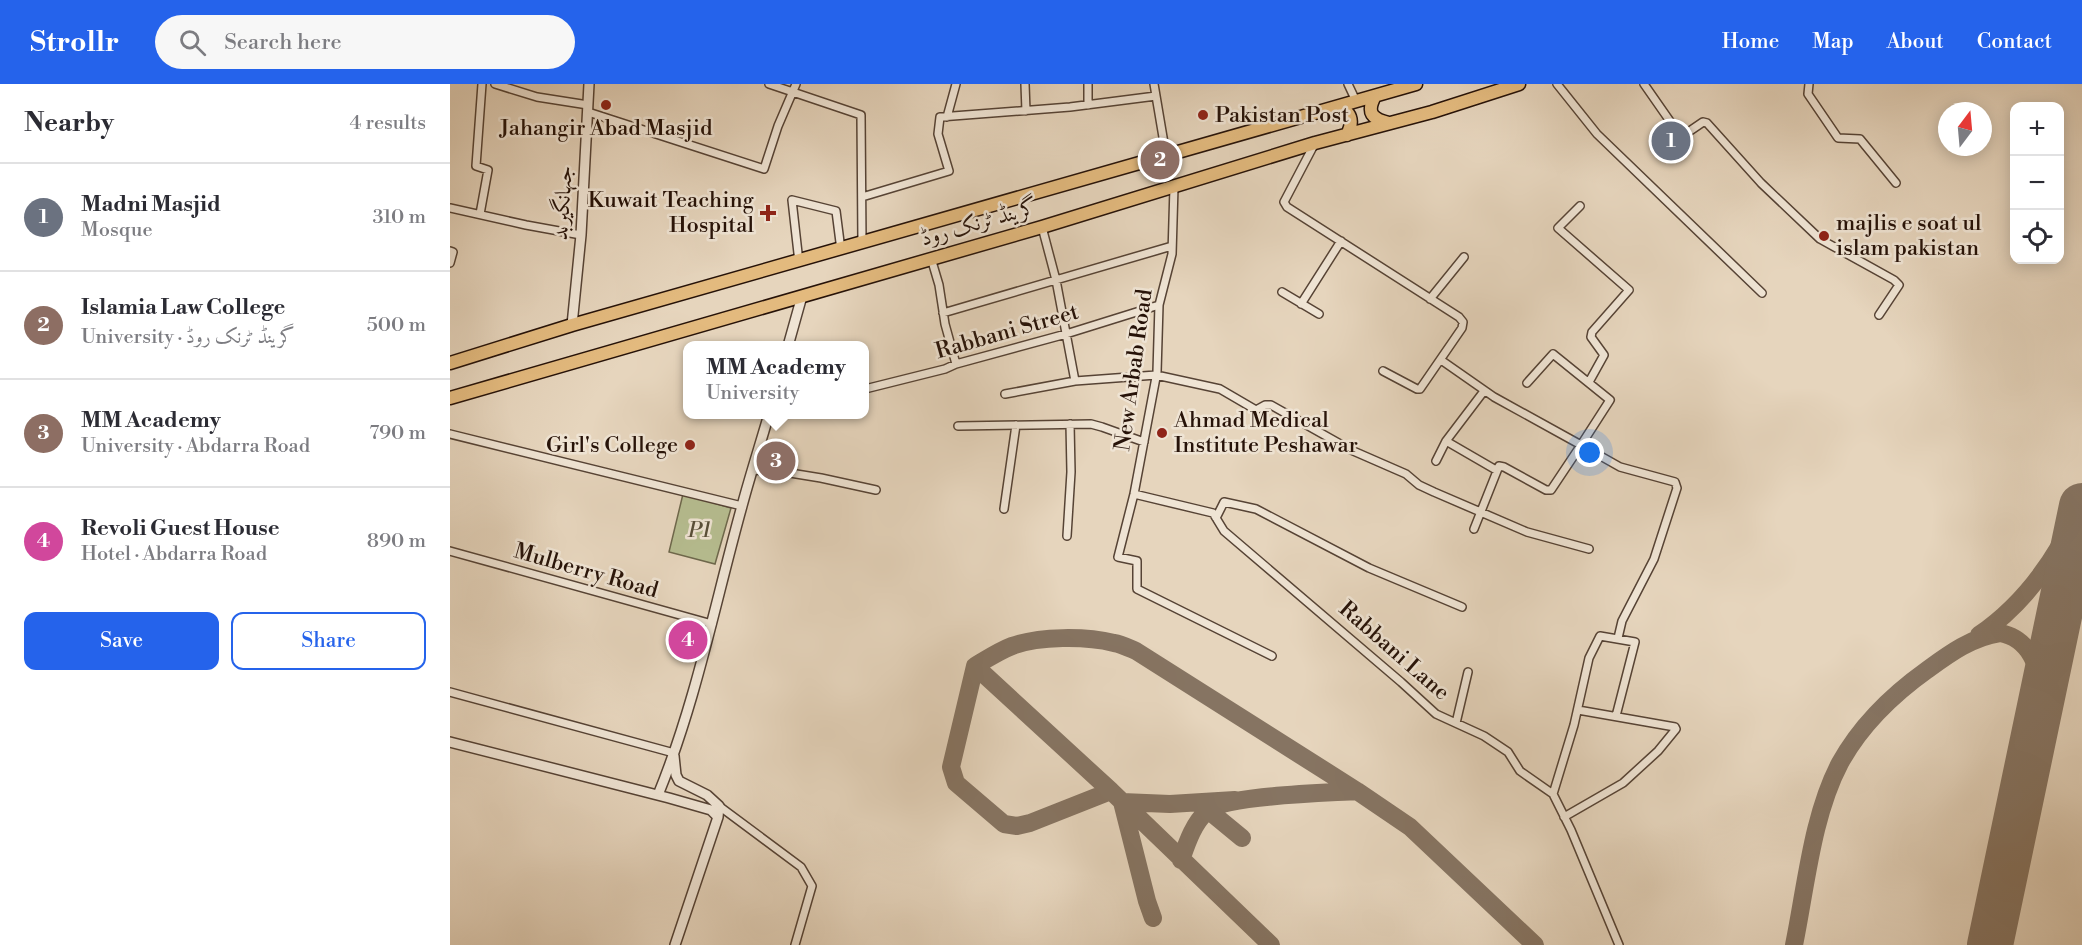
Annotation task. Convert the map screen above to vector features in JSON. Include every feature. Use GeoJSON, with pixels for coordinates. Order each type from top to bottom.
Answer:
{"type":"FeatureCollection","features":[{"type":"Feature","properties":{"kind":"highway","name":"گرینڈ ٹرنک روڈ"},"geometry":{"type":"LineString","coordinates":[[450,363],[1416,84]]}},
{"type":"Feature","properties":{"kind":"highway","name":"گرینڈ ٹرنک روڈ"},"geometry":{"type":"LineString","coordinates":[[450,398],[1042,227],[1519,84]]}},
{"type":"Feature","properties":{"kind":"highway"},"geometry":{"type":"LineString","coordinates":[[1375,96],[1371,106],[1373,116],[1377,120],[1389,123]]}},
{"type":"Feature","properties":{"kind":"highway"},"geometry":{"type":"LineString","coordinates":[[1334,108],[1343,109],[1351,116],[1351,125],[1347,135]]}},
{"type":"Feature","properties":{"kind":"street"},"geometry":{"type":"LineString","coordinates":[[480,214],[488,170],[476,166],[482,84]]}},
{"type":"Feature","properties":{"kind":"street"},"geometry":{"type":"LineString","coordinates":[[495,84],[537,97],[588,108],[764,169],[794,88]]}},
{"type":"Feature","properties":{"kind":"street","name":"جہانگیربد"},"geometry":{"type":"LineString","coordinates":[[572,326],[581,235],[588,84]]}},
{"type":"Feature","properties":{"kind":"street"},"geometry":{"type":"LineString","coordinates":[[769,84],[794,88],[861,115],[862,244]]}},
{"type":"Feature","properties":{"kind":"street"},"geometry":{"type":"LineString","coordinates":[[947,117],[956,84]]}},
{"type":"Feature","properties":{"kind":"street"},"geometry":{"type":"LineString","coordinates":[[1025,84],[1026,111]]}},
{"type":"Feature","properties":{"kind":"street"},"geometry":{"type":"LineString","coordinates":[[1088,84],[1088,105]]}},
{"type":"Feature","properties":{"kind":"street"},"geometry":{"type":"LineString","coordinates":[[1154,84],[1166,155]]}},
{"type":"Feature","properties":{"kind":"street"},"geometry":{"type":"LineString","coordinates":[[1348,84],[1356,101]]}},
{"type":"Feature","properties":{"kind":"street"},"geometry":{"type":"LineString","coordinates":[[1557,84],[1597,134],[1762,293]]}},
{"type":"Feature","properties":{"kind":"street"},"geometry":{"type":"LineString","coordinates":[[1644,84],[1681,137],[1703,122],[1707,123],[1761,183],[1820,239],[1894,280],[1899,285],[1879,315]]}},
{"type":"Feature","properties":{"kind":"street"},"geometry":{"type":"LineString","coordinates":[[1809,84],[1808,94],[1838,138],[1860,139],[1896,183]]}},
{"type":"Feature","properties":{"kind":"street"},"geometry":{"type":"LineString","coordinates":[[862,197],[949,171],[938,134],[940,117],[1088,105],[1156,96]]}},
{"type":"Feature","properties":{"kind":"street"},"geometry":{"type":"LineString","coordinates":[[1315,144],[1284,198],[1287,207],[1459,317],[1463,322],[1462,328],[1441,360],[1419,389],[1383,371]]}},
{"type":"Feature","properties":{"kind":"street","name":"New Arbab Road"},"geometry":{"type":"LineString","coordinates":[[1174,187],[1172,254],[1159,305],[1156,375],[1134,494],[1118,557],[1137,561],[1137,589],[1272,656]]}},
{"type":"Feature","properties":{"kind":"street"},"geometry":{"type":"LineString","coordinates":[[799,262],[792,200],[836,211],[841,250]]}},
{"type":"Feature","properties":{"kind":"street"},"geometry":{"type":"LineString","coordinates":[[1580,206],[1558,228],[1629,290],[1592,332],[1591,337],[1604,355],[1589,382]]}},
{"type":"Feature","properties":{"kind":"street"},"geometry":{"type":"LineString","coordinates":[[450,208],[581,235]]}},
{"type":"Feature","properties":{"kind":"street"},"geometry":{"type":"LineString","coordinates":[[1042,227],[1056,280],[1075,381]]}},
{"type":"Feature","properties":{"kind":"street"},"geometry":{"type":"LineString","coordinates":[[1301,304],[1341,241]]}},
{"type":"Feature","properties":{"kind":"street"},"geometry":{"type":"LineString","coordinates":[[943,313],[1172,246]]}},
{"type":"Feature","properties":{"kind":"street"},"geometry":{"type":"LineString","coordinates":[[450,251],[453,252],[450,263]]}},
{"type":"Feature","properties":{"kind":"street"},"geometry":{"type":"LineString","coordinates":[[1431,299],[1464,257]]}},
{"type":"Feature","properties":{"kind":"street"},"geometry":{"type":"LineString","coordinates":[[931,258],[956,364]]}},
{"type":"Feature","properties":{"kind":"street"},"geometry":{"type":"LineString","coordinates":[[1282,292],[1318,314]]}},
{"type":"Feature","properties":{"kind":"street"},"geometry":{"type":"LineString","coordinates":[[789,341],[802,296]]}},
{"type":"Feature","properties":{"kind":"street","name":"Rabbani Street"},"geometry":{"type":"LineString","coordinates":[[869,388],[945,369],[1159,305]]}},
{"type":"Feature","properties":{"kind":"street"},"geometry":{"type":"LineString","coordinates":[[1474,529],[1499,466],[1546,490],[1551,490],[1610,400],[1552,354],[1527,383]]}},
{"type":"Feature","properties":{"kind":"street"},"geometry":{"type":"LineString","coordinates":[[1441,360],[1484,391],[1620,467],[1673,481],[1677,486],[1654,559],[1622,621],[1618,638]]}},
{"type":"Feature","properties":{"kind":"street"},"geometry":{"type":"LineString","coordinates":[[1005,394],[1075,381],[1156,375],[1221,388],[1256,410],[1265,405],[1271,405],[1351,450],[1406,474],[1419,485],[1527,532],[1589,549]]}},
{"type":"Feature","properties":{"kind":"street"},"geometry":{"type":"LineString","coordinates":[[1436,461],[1446,441],[1484,391]]}},
{"type":"Feature","properties":{"kind":"street"},"geometry":{"type":"LineString","coordinates":[[658,795],[674,753],[712,624],[742,506],[767,419]]}},
{"type":"Feature","properties":{"kind":"street"},"geometry":{"type":"LineString","coordinates":[[1067,536],[1071,472],[1070,424]]}},
{"type":"Feature","properties":{"kind":"street"},"geometry":{"type":"LineString","coordinates":[[958,426],[1091,424],[1144,442]]}},
{"type":"Feature","properties":{"kind":"street"},"geometry":{"type":"LineString","coordinates":[[1004,509],[1016,425]]}},
{"type":"Feature","properties":{"kind":"street"},"geometry":{"type":"LineString","coordinates":[[450,434],[742,506]]}},
{"type":"Feature","properties":{"kind":"street"},"geometry":{"type":"LineString","coordinates":[[1446,441],[1496,470]]}},
{"type":"Feature","properties":{"kind":"street"},"geometry":{"type":"LineString","coordinates":[[752,470],[784,472],[876,490]]}},
{"type":"Feature","properties":{"kind":"street","name":"Rabbani Lane"},"geometry":{"type":"LineString","coordinates":[[1134,494],[1213,513],[1224,531],[1393,675],[1423,704],[1436,714],[1484,735],[1508,752],[1520,771],[1553,794],[1619,945]]}},
{"type":"Feature","properties":{"kind":"street"},"geometry":{"type":"LineString","coordinates":[[1216,518],[1224,502],[1256,509],[1369,568],[1462,607]]}},
{"type":"Feature","properties":{"kind":"street","name":"Mulberry Road"},"geometry":{"type":"LineString","coordinates":[[450,551],[712,624]]}},
{"type":"Feature","properties":{"kind":"street"},"geometry":{"type":"LineString","coordinates":[[1553,794],[1578,710],[1589,658],[1599,636],[1635,642],[1616,716]]}},
{"type":"Feature","properties":{"kind":"street"},"geometry":{"type":"LineString","coordinates":[[1456,723],[1468,672]]}},
{"type":"Feature","properties":{"kind":"street"},"geometry":{"type":"LineString","coordinates":[[450,692],[674,753]]}},
{"type":"Feature","properties":{"kind":"street"},"geometry":{"type":"LineString","coordinates":[[1564,817],[1623,783],[1658,751],[1676,729],[1578,710]]}},
{"type":"Feature","properties":{"kind":"street"},"geometry":{"type":"LineString","coordinates":[[450,742],[669,798],[711,810],[718,817]]}},
{"type":"Feature","properties":{"kind":"street"},"geometry":{"type":"LineString","coordinates":[[669,798],[675,792],[679,781],[676,775],[674,753]]}},
{"type":"Feature","properties":{"kind":"street"},"geometry":{"type":"LineString","coordinates":[[662,785],[670,781],[679,781],[706,795],[801,867],[812,886],[795,945]]}},
{"type":"Feature","properties":{"kind":"street"},"geometry":{"type":"LineString","coordinates":[[675,945],[718,817],[719,806]]}},
{"type":"Feature","properties":{"kind":"green space","name":"P1"},"geometry":{"type":"Polygon","coordinates":[[[683,494],[731,508],[715,564],[669,552],[683,494]]]}},
{"type":"Feature","properties":{"kind":"taxiway"},"geometry":{"type":"LineString","coordinates":[[1979,635],[2012,608],[2040,576],[2063,541],[2082,502]]}},
{"type":"Feature","properties":{"kind":"taxiway"},"geometry":{"type":"LineString","coordinates":[[1794,945],[1816,829],[1830,784],[1848,749],[1878,712],[1914,680],[1952,652],[1980,638],[2000,633],[2010,636],[2026,647],[2036,664],[2043,694]]}},
{"type":"Feature","properties":{"kind":"taxiway"},"geometry":{"type":"LineString","coordinates":[[1111,791],[1017,826],[1004,824],[956,783],[951,767],[975,666],[1012,646],[1035,640],[1077,638],[1119,644],[1136,651],[1410,827],[1535,945]]}},
{"type":"Feature","properties":{"kind":"taxiway"},"geometry":{"type":"LineString","coordinates":[[975,666],[1111,791],[1271,945]]}},
{"type":"Feature","properties":{"kind":"taxiway"},"geometry":{"type":"LineString","coordinates":[[1181,860],[1198,822],[1207,811],[1217,806],[1255,798],[1357,791]]}},
{"type":"Feature","properties":{"kind":"taxiway"},"geometry":{"type":"LineString","coordinates":[[1153,918],[1122,802],[1170,804],[1235,800]]}},
{"type":"Feature","properties":{"kind":"taxiway"},"geometry":{"type":"LineString","coordinates":[[1208,810],[1242,838]]}},
{"type":"Feature","properties":{"kind":"runway"},"geometry":{"type":"LineString","coordinates":[[1990,945],[2082,506]]}},
{"type":"Feature","properties":{"kind":"place","name":"Jahangir Abad Masjid"},"geometry":{"type":"Point","coordinates":[606,105]}},
{"type":"Feature","properties":{"kind":"place","name":"Pakistan Post"},"geometry":{"type":"Point","coordinates":[1203,115]}},
{"type":"Feature","properties":{"kind":"place","name":"Madni Masjid"},"geometry":{"type":"Point","coordinates":[1671,141]}},
{"type":"Feature","properties":{"kind":"place","name":"Islamia Law College"},"geometry":{"type":"Point","coordinates":[1160,160]}},
{"type":"Feature","properties":{"kind":"place","name":"Kuwait Teaching Hospital"},"geometry":{"type":"Point","coordinates":[768,213]}},
{"type":"Feature","properties":{"kind":"place","name":"majlis e soat ul islam pakistan"},"geometry":{"type":"Point","coordinates":[1824,236]}},
{"type":"Feature","properties":{"kind":"place","name":"Ahmad Medical Institute Peshawar"},"geometry":{"type":"Point","coordinates":[1162,433]}},
{"type":"Feature","properties":{"kind":"place","name":"Girl's College"},"geometry":{"type":"Point","coordinates":[690,445]}},
{"type":"Feature","properties":{"kind":"place","name":"MM Academy"},"geometry":{"type":"Point","coordinates":[776,461]}},
{"type":"Feature","properties":{"kind":"place","name":"Revoli Guest House"},"geometry":{"type":"Point","coordinates":[688,640]}}]}
